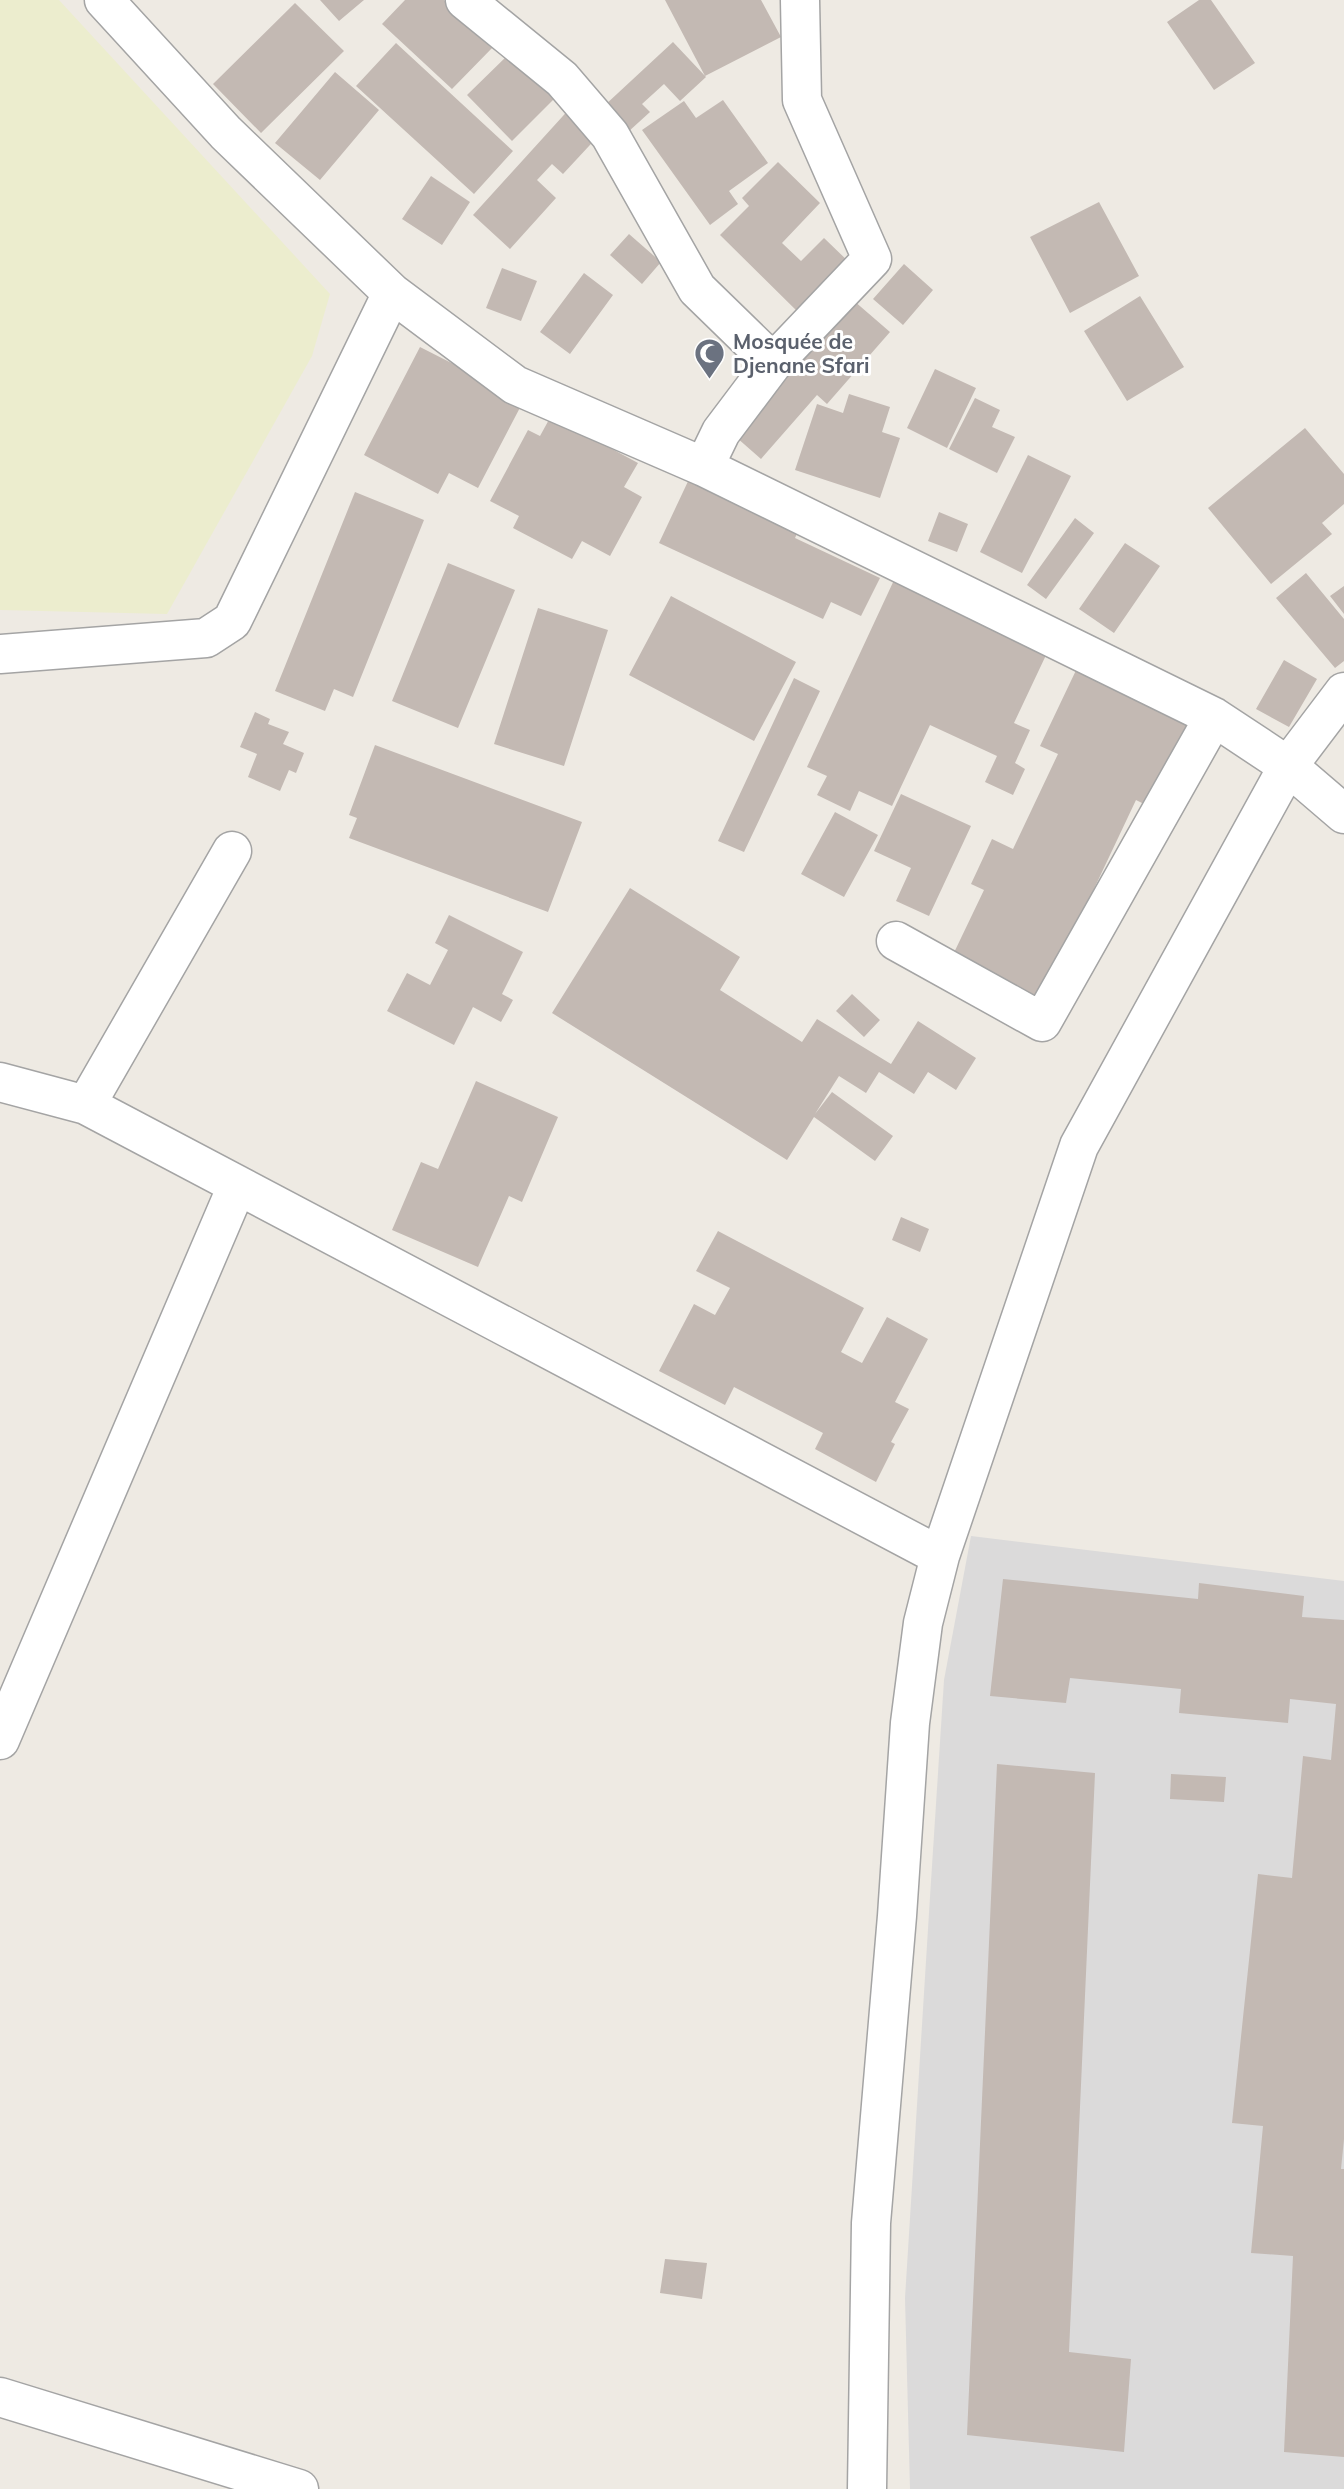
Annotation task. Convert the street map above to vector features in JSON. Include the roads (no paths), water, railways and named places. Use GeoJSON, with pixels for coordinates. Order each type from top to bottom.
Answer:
{"type":"FeatureCollection","features":[{"type":"Feature","properties":{"kind":"street"},"geometry":{"type":"LineString","coordinates":[[104,0],[226,133],[392,293],[515,385],[704,467],[1214,717],[1288,766],[1344,814]]}},
{"type":"Feature","properties":{"kind":"street"},"geometry":{"type":"LineString","coordinates":[[465,0],[562,79],[610,135],[697,289],[773,363]]}},
{"type":"Feature","properties":{"kind":"street"},"geometry":{"type":"LineString","coordinates":[[704,467],[721,432],[773,363],[872,258],[802,100],[800,0]]}},
{"type":"Feature","properties":{"kind":"street"},"geometry":{"type":"LineString","coordinates":[[0,654],[206,638],[232,621],[392,293]]}},
{"type":"Feature","properties":{"kind":"street"},"geometry":{"type":"LineString","coordinates":[[867,2489],[871,2223],[910,1723],[923,1623],[940,1556],[1079,1146],[1288,766],[1344,692]]}},
{"type":"Feature","properties":{"kind":"street"},"geometry":{"type":"LineString","coordinates":[[896,941],[1042,1022],[1214,717]]}},
{"type":"Feature","properties":{"kind":"street"},"geometry":{"type":"LineString","coordinates":[[86,1105],[232,851]]}},
{"type":"Feature","properties":{"kind":"street"},"geometry":{"type":"LineString","coordinates":[[0,1082],[86,1105],[940,1556]]}},
{"type":"Feature","properties":{"kind":"street"},"geometry":{"type":"LineString","coordinates":[[0,1740],[237,1186]]}},
{"type":"Feature","properties":{"kind":"street"},"geometry":{"type":"LineString","coordinates":[[0,2397],[299,2489]]}},
{"type":"Feature","properties":{"kind":"place","name":"Mosquée de Djenane Sfari"},"geometry":{"type":"Point","coordinates":[710,381]}}]}
